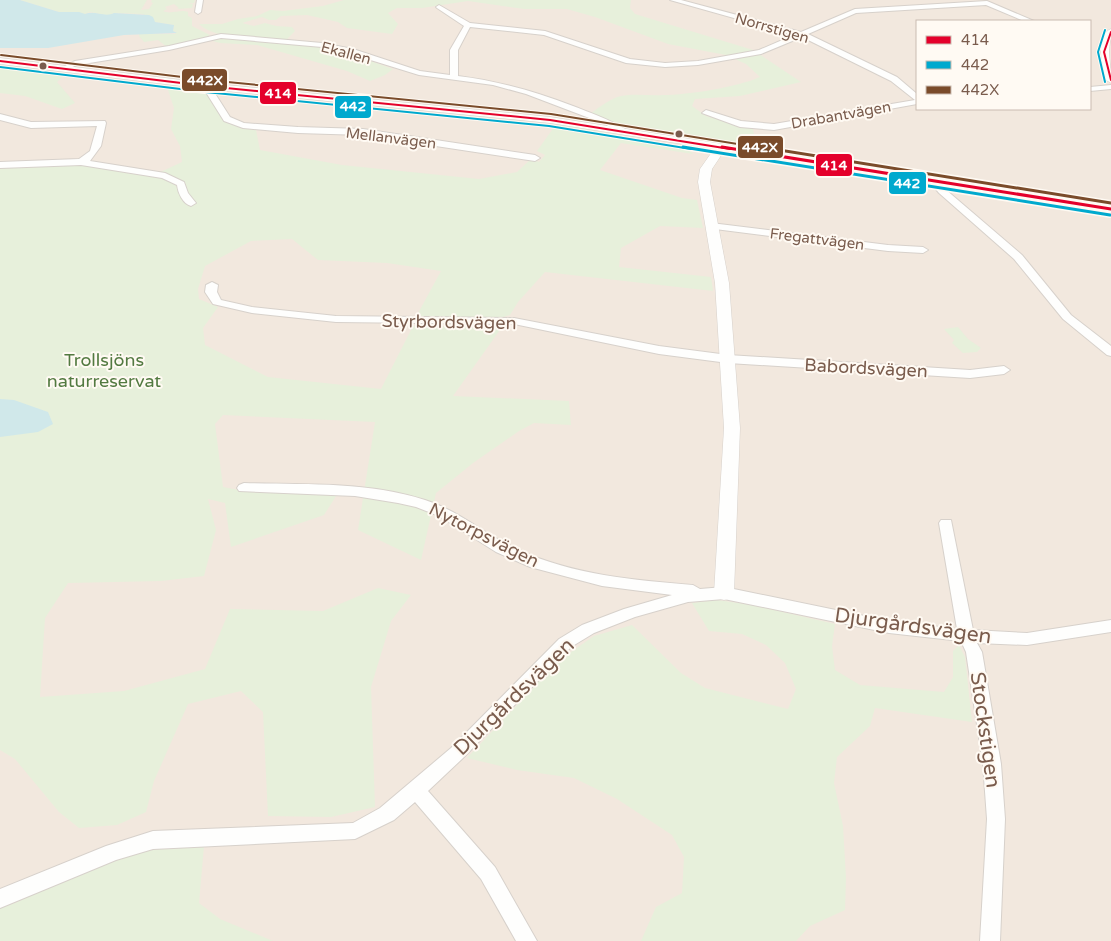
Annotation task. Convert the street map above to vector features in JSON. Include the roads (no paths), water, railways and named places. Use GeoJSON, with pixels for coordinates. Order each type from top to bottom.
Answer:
{"type":"FeatureCollection","features":[{"type":"Feature","properties":{"kind":"street"},"geometry":{"type":"LineString","coordinates":[[198,12],[200,0]]}},
{"type":"Feature","properties":{"kind":"street","name":"Norrstigen"},"geometry":{"type":"LineString","coordinates":[[673,0],[804,35],[894,79],[916,99]]}},
{"type":"Feature","properties":{"kind":"street"},"geometry":{"type":"LineString","coordinates":[[979,0],[1027,20]]}},
{"type":"Feature","properties":{"kind":"street"},"geometry":{"type":"LineString","coordinates":[[439,7],[468,25],[545,33],[629,61],[665,65],[689,64],[753,54],[804,35],[855,11],[987,4]]}},
{"type":"Feature","properties":{"kind":"street"},"geometry":{"type":"LineString","coordinates":[[454,78],[454,50],[468,25]]}},
{"type":"Feature","properties":{"kind":"street"},"geometry":{"type":"LineString","coordinates":[[1111,32],[1104,52],[1111,80]]}},
{"type":"Feature","properties":{"kind":"street","name":"Ekallen"},"geometry":{"type":"LineString","coordinates":[[63,69],[75,63],[169,48],[221,36],[335,47],[419,73],[493,83],[529,92],[608,122],[622,131]]}},
{"type":"Feature","properties":{"kind":"street"},"geometry":{"type":"LineString","coordinates":[[0,61],[206,86],[508,115],[622,131],[1111,209]]}},
{"type":"Feature","properties":{"kind":"street","name":"Mellanvägen"},"geometry":{"type":"LineString","coordinates":[[206,86],[227,119],[243,125],[298,130],[363,132],[535,158]]}},
{"type":"Feature","properties":{"kind":"street"},"geometry":{"type":"LineString","coordinates":[[1091,89],[1111,88]]}},
{"type":"Feature","properties":{"kind":"street","name":"Drabantvägen"},"geometry":{"type":"LineString","coordinates":[[706,113],[740,124],[774,127],[916,100]]}},
{"type":"Feature","properties":{"kind":"street"},"geometry":{"type":"LineString","coordinates":[[0,117],[31,125],[102,124],[94,153],[88,159],[81,162]]}},
{"type":"Feature","properties":{"kind":"street"},"geometry":{"type":"LineString","coordinates":[[721,147],[706,169],[704,176],[722,283],[732,428],[724,593]]}},
{"type":"Feature","properties":{"kind":"street"},"geometry":{"type":"LineString","coordinates":[[0,165],[81,162],[171,178],[182,184],[183,193],[191,203]]}},
{"type":"Feature","properties":{"kind":"street"},"geometry":{"type":"LineString","coordinates":[[934,181],[942,192],[1018,257],[1067,317],[1111,352]]}},
{"type":"Feature","properties":{"kind":"street","name":"Fregattvägen"},"geometry":{"type":"LineString","coordinates":[[711,226],[888,248],[923,250]]}},
{"type":"Feature","properties":{"kind":"street","name":"Styrbordsvägen"},"geometry":{"type":"LineString","coordinates":[[212,284],[211,292],[217,302],[252,310],[359,320],[514,321],[659,350],[728,359]]}},
{"type":"Feature","properties":{"kind":"street","name":"Babordsvägen"},"geometry":{"type":"LineString","coordinates":[[728,359],[970,374],[1004,370]]}},
{"type":"Feature","properties":{"kind":"street","name":"Nytorpsvägen"},"geometry":{"type":"LineString","coordinates":[[244,488],[344,491],[389,495],[441,511],[512,554],[564,572],[625,586],[724,593]]}},
{"type":"Feature","properties":{"kind":"street","name":"Stockstigen"},"geometry":{"type":"LineString","coordinates":[[946,523],[966,636],[974,652],[992,764],[996,818],[990,941]]}},
{"type":"Feature","properties":{"kind":"street","name":"Djurgårdsvägen"},"geometry":{"type":"LineString","coordinates":[[0,899],[113,852],[152,840],[355,831],[387,814],[416,790],[457,752],[564,643],[588,629],[630,613],[688,596],[724,593],[876,625],[966,636],[1028,639],[1111,626]]}},
{"type":"Feature","properties":{"kind":"street"},"geometry":{"type":"LineString","coordinates":[[416,790],[488,873],[526,941]]}},
{"type":"Feature","properties":{"kind":"water"},"geometry":{"type":"Polygon","coordinates":[[[0,0],[20,0],[59,12],[149,15],[153,17],[155,22],[174,25],[173,31],[177,33],[124,35],[48,48],[0,48],[0,0]]]}},
{"type":"Feature","properties":{"kind":"water"},"geometry":{"type":"Polygon","coordinates":[[[0,399],[14,400],[48,412],[53,424],[38,432],[0,437],[0,399]]]}},
{"type":"Feature","properties":{"kind":"park label","name":"Trollsjöns naturreservat"},"geometry":{"type":"Point","coordinates":[104,370]}}]}
